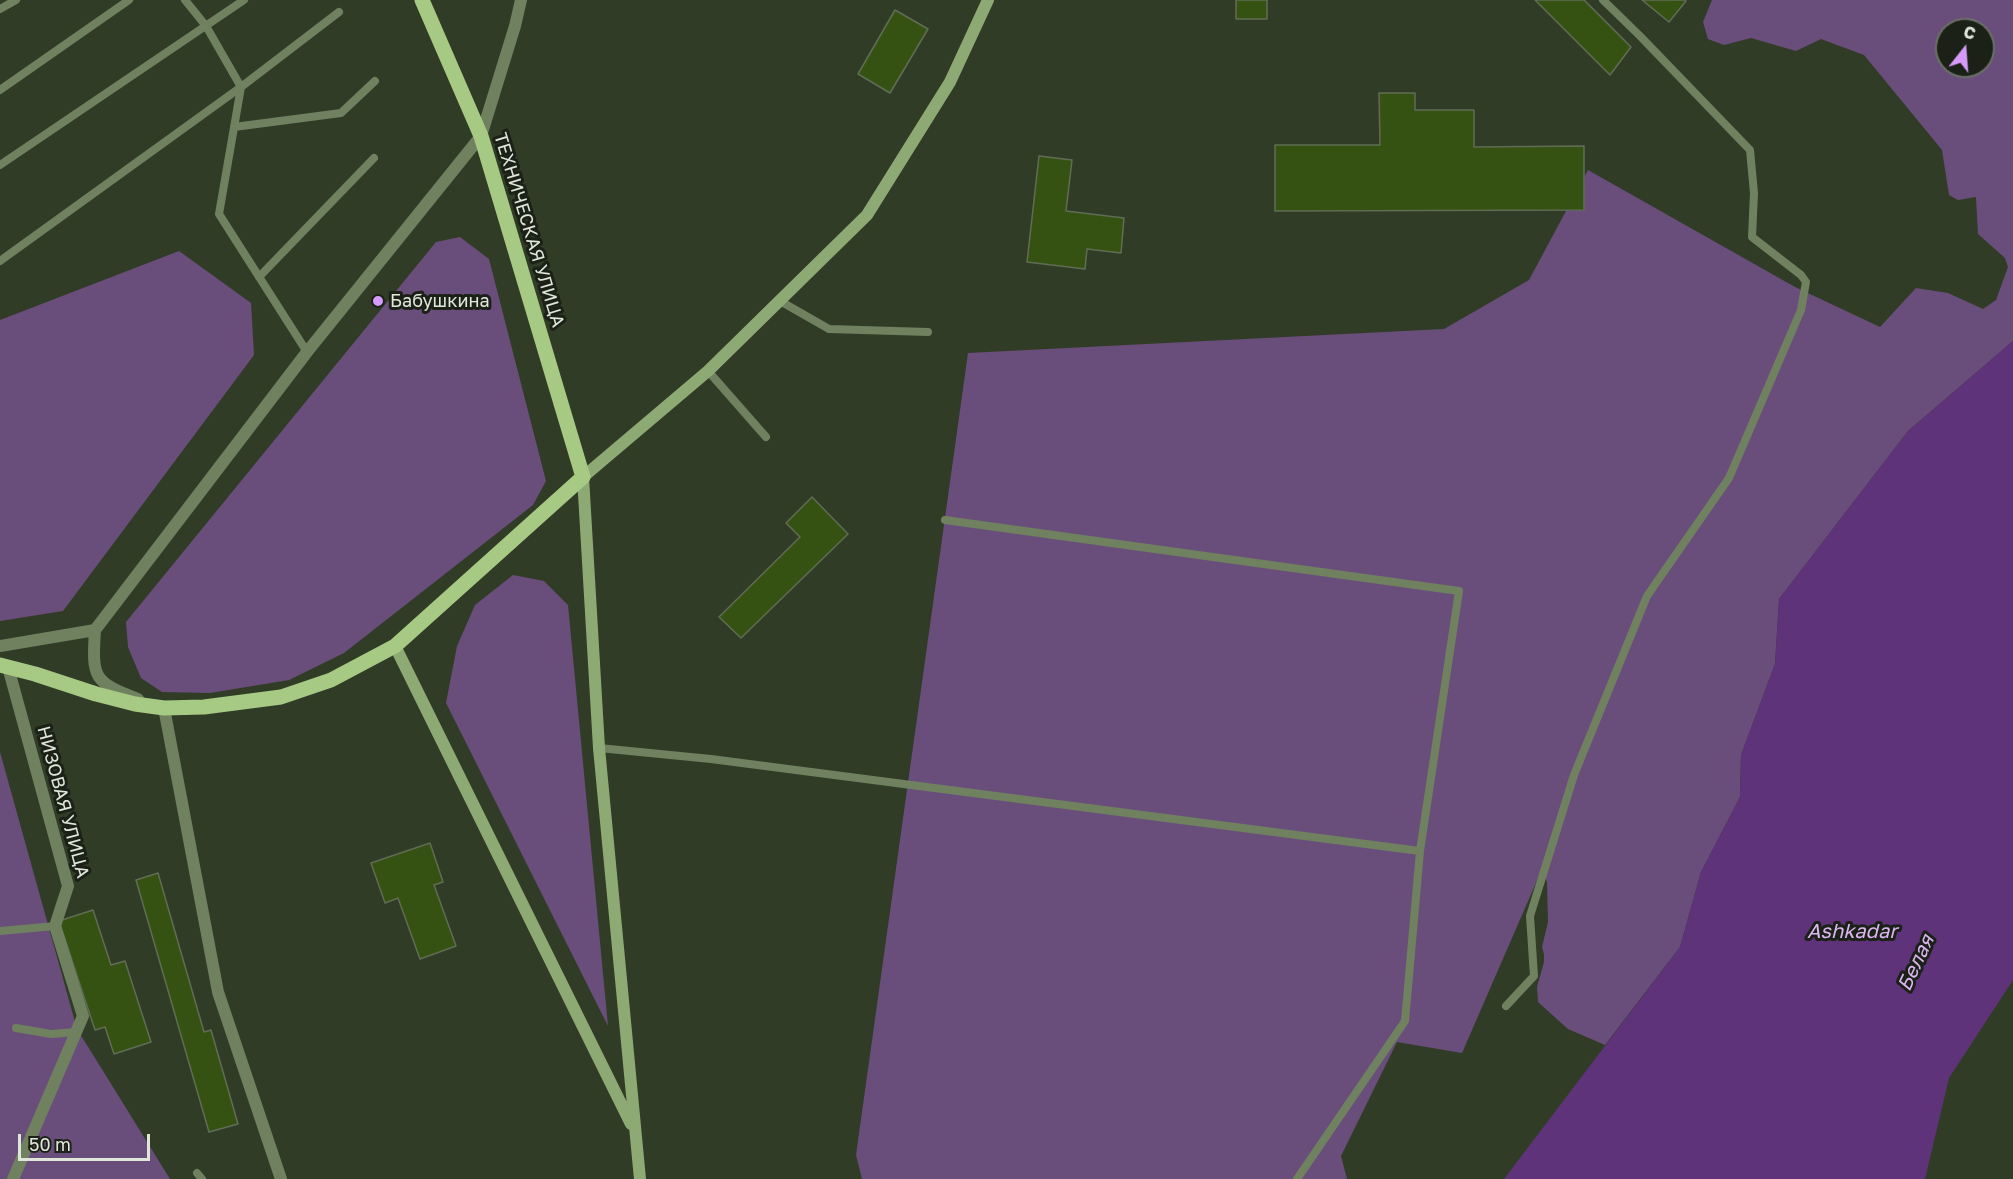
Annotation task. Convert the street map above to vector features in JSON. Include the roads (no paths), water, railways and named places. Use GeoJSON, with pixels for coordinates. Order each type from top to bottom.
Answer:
{"type":"FeatureCollection","features":[{"type":"Feature","properties":{"kind":"main road","name":"ТЕХНИЧЕСКАЯ УЛИЦА"},"geometry":{"type":"LineString","coordinates":[[422,0],[481,136],[583,477]]}},
{"type":"Feature","properties":{"kind":"main road"},"geometry":{"type":"LineString","coordinates":[[4,666],[135,704],[164,708],[204,707],[281,697],[331,680],[395,646],[583,477],[708,371],[867,215],[950,82],[988,0]]}},
{"type":"Feature","properties":{"kind":"main road"},"geometry":{"type":"LineString","coordinates":[[583,477],[599,748],[640,1179]]}},
{"type":"Feature","properties":{"kind":"main road"},"geometry":{"type":"LineString","coordinates":[[395,646],[635,1131]]}},
{"type":"Feature","properties":{"kind":"street"},"geometry":{"type":"LineString","coordinates":[[281,1179],[218,992],[164,708],[115,690],[103,683],[96,674],[94,664],[95,630],[307,352],[481,136],[522,0]]}},
{"type":"Feature","properties":{"kind":"street"},"geometry":{"type":"LineString","coordinates":[[0,646],[95,630]]}},
{"type":"Feature","properties":{"kind":"street","name":"НИЗОВАЯ УЛИЦА"},"geometry":{"type":"LineString","coordinates":[[4,666],[68,886],[55,926]]}},
{"type":"Feature","properties":{"kind":"street"},"geometry":{"type":"LineString","coordinates":[[12,1178],[83,1016],[55,926]]}},
{"type":"Feature","properties":{"kind":"lane"},"geometry":{"type":"LineString","coordinates":[[0,9],[16,0]]}},
{"type":"Feature","properties":{"kind":"lane"},"geometry":{"type":"LineString","coordinates":[[0,90],[129,0]]}},
{"type":"Feature","properties":{"kind":"lane"},"geometry":{"type":"LineString","coordinates":[[185,0],[206,26],[241,87],[219,214],[307,352]]}},
{"type":"Feature","properties":{"kind":"lane"},"geometry":{"type":"LineString","coordinates":[[0,165],[244,0]]}},
{"type":"Feature","properties":{"kind":"lane"},"geometry":{"type":"LineString","coordinates":[[1506,1006],[1534,976],[1530,916],[1574,775],[1647,596],[1729,478],[1801,310],[1806,282],[1801,275],[1752,237],[1754,192],[1750,150],[1603,0]]}},
{"type":"Feature","properties":{"kind":"lane"},"geometry":{"type":"LineString","coordinates":[[0,261],[241,87],[339,12]]}},
{"type":"Feature","properties":{"kind":"lane"},"geometry":{"type":"LineString","coordinates":[[234,127],[342,113],[375,81]]}},
{"type":"Feature","properties":{"kind":"lane"},"geometry":{"type":"LineString","coordinates":[[259,277],[374,158]]}},
{"type":"Feature","properties":{"kind":"lane"},"geometry":{"type":"LineString","coordinates":[[780,301],[829,329],[928,332]]}},
{"type":"Feature","properties":{"kind":"lane"},"geometry":{"type":"LineString","coordinates":[[708,371],[766,437]]}},
{"type":"Feature","properties":{"kind":"lane"},"geometry":{"type":"LineString","coordinates":[[945,520],[1459,591],[1420,851],[1406,1021],[1297,1179]]}},
{"type":"Feature","properties":{"kind":"lane"},"geometry":{"type":"LineString","coordinates":[[599,748],[711,759],[1420,851]]}},
{"type":"Feature","properties":{"kind":"lane"},"geometry":{"type":"LineString","coordinates":[[0,931],[55,926]]}},
{"type":"Feature","properties":{"kind":"lane"},"geometry":{"type":"LineString","coordinates":[[16,1028],[51,1034],[76,1032]]}},
{"type":"Feature","properties":{"kind":"water","name":"Ashkadar"},"geometry":{"type":"Polygon","coordinates":[[[2013,341],[2013,980],[1949,1078],[1925,1179],[1504,1179],[1680,947],[1701,872],[1740,797],[1741,755],[1775,664],[1779,599],[1908,431],[2013,341]]]}},
{"type":"Feature","properties":{"kind":"place","name":"Бабушкина"},"geometry":{"type":"Point","coordinates":[378,301]}},
{"type":"Feature","properties":{"kind":"water label","name":"Белая"},"geometry":{"type":"Point","coordinates":[1916,963]}}]}
